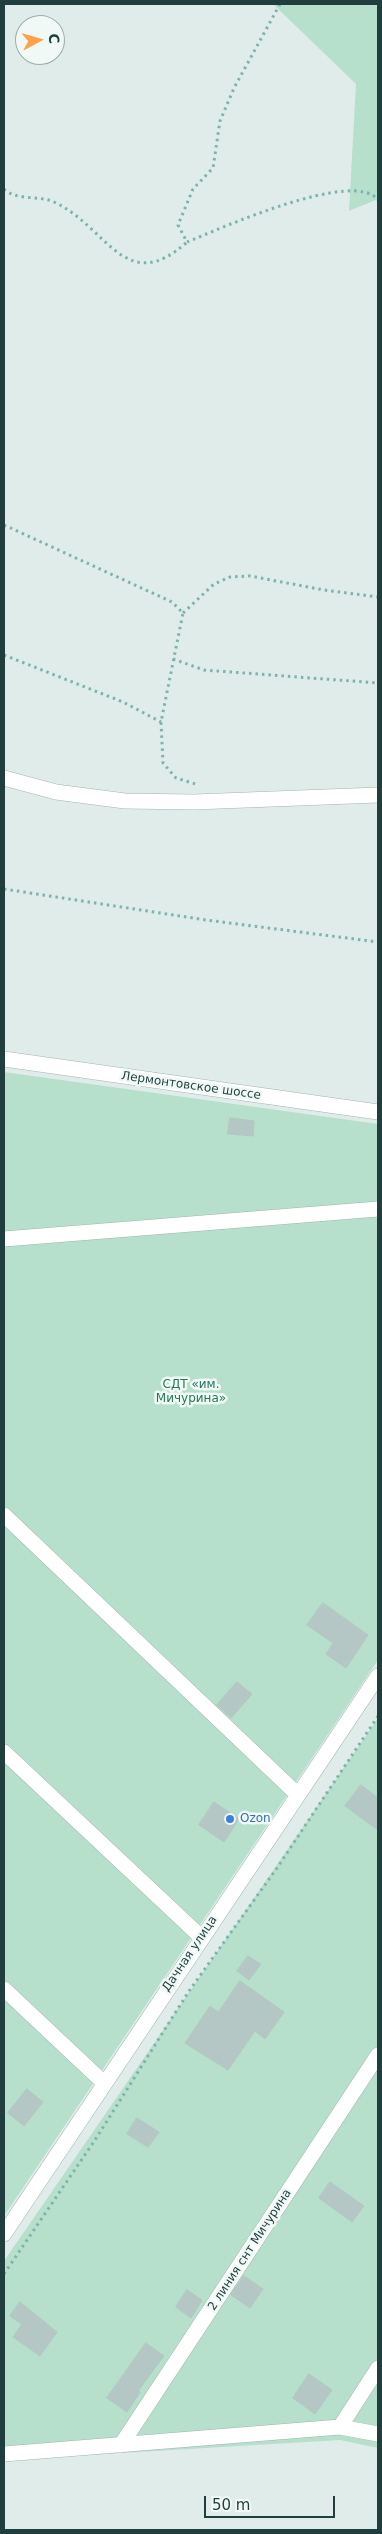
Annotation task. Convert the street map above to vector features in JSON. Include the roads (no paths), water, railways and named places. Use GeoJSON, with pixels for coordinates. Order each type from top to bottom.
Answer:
{"type":"FeatureCollection","features":[{"type":"Feature","properties":{"kind":"street"},"geometry":{"type":"LineString","coordinates":[[4,778],[56,792],[124,801],[194,802],[378,795]]}},
{"type":"Feature","properties":{"kind":"street","name":"Лермонтовское шоссе"},"geometry":{"type":"LineString","coordinates":[[4,1059],[378,1112]]}},
{"type":"Feature","properties":{"kind":"street"},"geometry":{"type":"LineString","coordinates":[[5,1241],[378,1209]]}},
{"type":"Feature","properties":{"kind":"street"},"geometry":{"type":"LineString","coordinates":[[4,1514],[298,1795]]}},
{"type":"Feature","properties":{"kind":"street","name":"Дачная улица"},"geometry":{"type":"LineString","coordinates":[[7,2223],[104,2083],[378,1676]]}},
{"type":"Feature","properties":{"kind":"street"},"geometry":{"type":"LineString","coordinates":[[4,1752],[202,1937]]}},
{"type":"Feature","properties":{"kind":"street"},"geometry":{"type":"LineString","coordinates":[[4,1989],[104,2083]]}},
{"type":"Feature","properties":{"kind":"street","name":"2 линия снт Мичурина"},"geometry":{"type":"LineString","coordinates":[[121,2445],[378,2055]]}},
{"type":"Feature","properties":{"kind":"street"},"geometry":{"type":"LineString","coordinates":[[340,2427],[378,2368]]}},
{"type":"Feature","properties":{"kind":"street"},"geometry":{"type":"LineString","coordinates":[[4,2454],[340,2427],[378,2434]]}},
{"type":"Feature","properties":{"kind":"place","name":"Ozon"},"geometry":{"type":"Point","coordinates":[230,1819]}},
{"type":"Feature","properties":{"kind":"park label","name":"СДТ «им. Мичурина»"},"geometry":{"type":"Point","coordinates":[191,1392]}}]}
